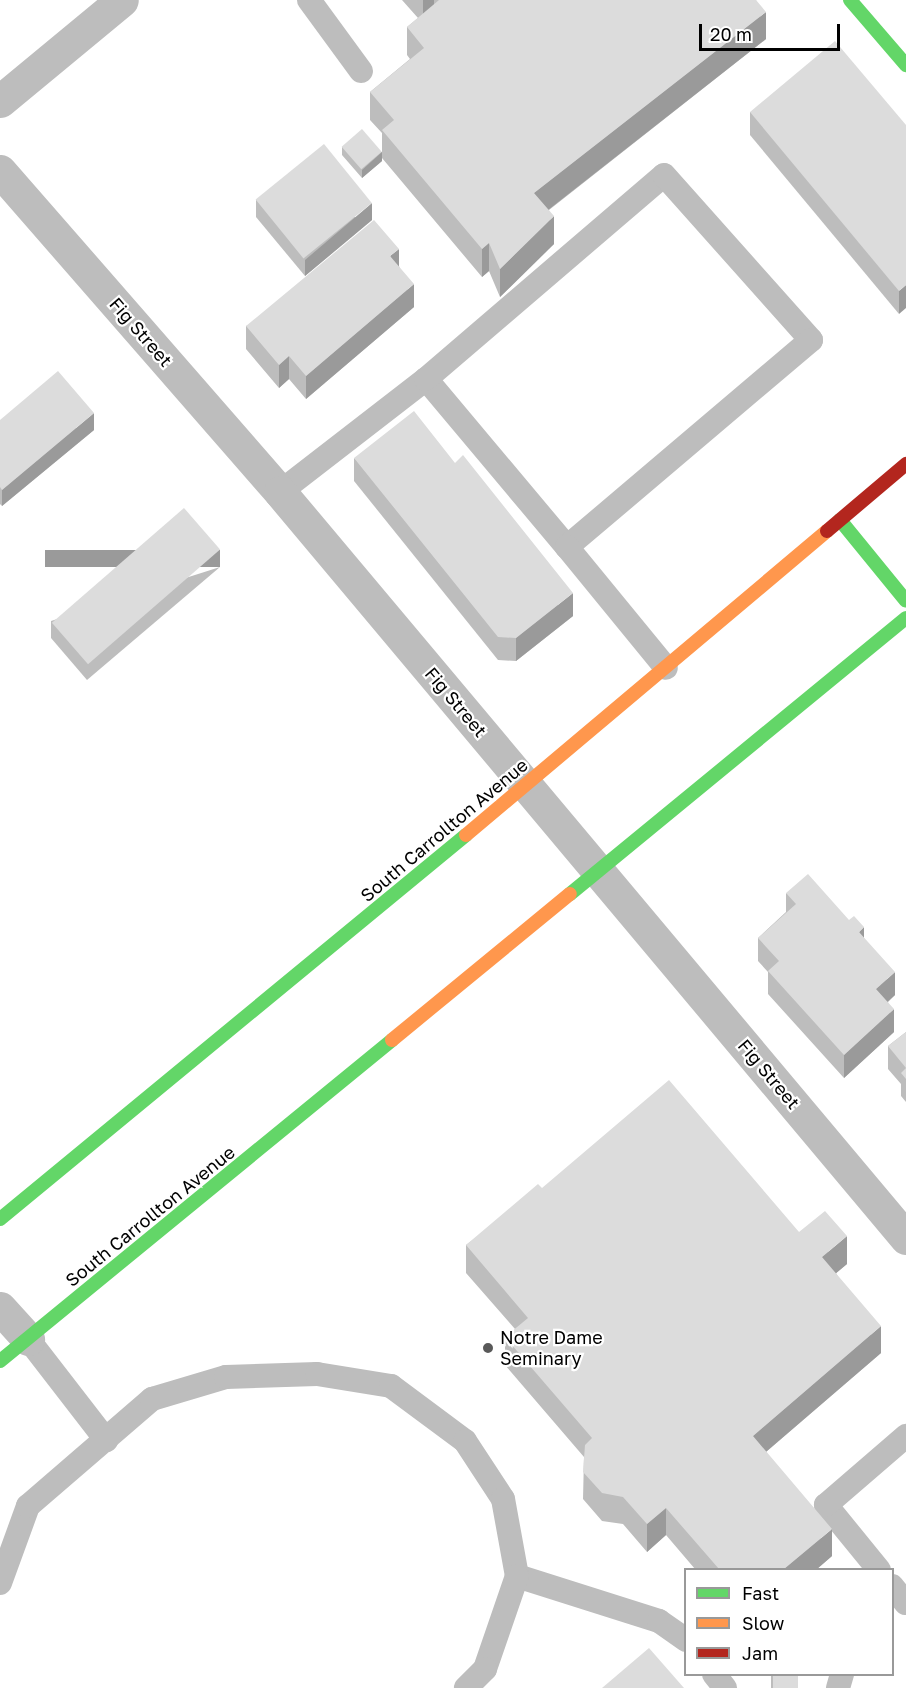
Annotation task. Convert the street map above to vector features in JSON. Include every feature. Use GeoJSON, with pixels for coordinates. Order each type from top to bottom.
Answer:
{"type":"FeatureCollection","features":[{"type":"Feature","properties":{"kind":"main road"},"geometry":{"type":"LineString","coordinates":[[850,0],[906,65]]}},
{"type":"Feature","properties":{"kind":"main road","name":"South Carrollton Avenue"},"geometry":{"type":"LineString","coordinates":[[0,1219],[527,785],[906,464]]}},
{"type":"Feature","properties":{"kind":"main road"},"geometry":{"type":"LineString","coordinates":[[840,520],[906,601]]}},
{"type":"Feature","properties":{"kind":"main road","name":"South Carrollton Avenue"},"geometry":{"type":"LineString","coordinates":[[0,1361],[906,618]]}},
{"type":"Feature","properties":{"kind":"street"},"geometry":{"type":"LineString","coordinates":[[0,101],[122,0]]}},
{"type":"Feature","properties":{"kind":"street","name":"Fig Street"},"geometry":{"type":"LineString","coordinates":[[0,171],[280,492],[906,1238]]}},
{"type":"Feature","properties":{"kind":"street"},"geometry":{"type":"LineString","coordinates":[[0,1308],[28,1339]]}},
{"type":"Feature","properties":{"kind":"lane"},"geometry":{"type":"LineString","coordinates":[[309,0],[361,71]]}},
{"type":"Feature","properties":{"kind":"lane"},"geometry":{"type":"LineString","coordinates":[[280,492],[426,379],[664,175],[811,340],[567,547]]}},
{"type":"Feature","properties":{"kind":"lane"},"geometry":{"type":"LineString","coordinates":[[426,379],[666,668]]}},
{"type":"Feature","properties":{"kind":"lane"},"geometry":{"type":"LineString","coordinates":[[28,1339],[106,1440]]}},
{"type":"Feature","properties":{"kind":"lane"},"geometry":{"type":"LineString","coordinates":[[0,1583],[28,1506],[152,1399],[226,1377],[317,1374],[391,1386],[465,1441],[502,1499],[517,1576],[485,1679],[466,1688]]}},
{"type":"Feature","properties":{"kind":"lane"},"geometry":{"type":"LineString","coordinates":[[878,1568],[826,1505],[906,1436]]}},
{"type":"Feature","properties":{"kind":"lane"},"geometry":{"type":"LineString","coordinates":[[517,1576],[659,1621],[684,1639]]}},
{"type":"Feature","properties":{"kind":"lane"},"geometry":{"type":"LineString","coordinates":[[716,1676],[725,1688]]}},
{"type":"Feature","properties":{"kind":"building"},"geometry":{"type":"Polygon","coordinates":[[[439,0],[756,0],[766,12],[534,193],[554,216],[500,269],[489,243],[482,249],[382,130],[394,120],[370,92],[424,48],[407,27],[439,0]]]}},
{"type":"Feature","properties":{"kind":"building"},"geometry":{"type":"Polygon","coordinates":[[[835,41],[906,125],[906,285],[899,291],[750,112],[835,41]]]}},
{"type":"Feature","properties":{"kind":"building"},"geometry":{"type":"Polygon","coordinates":[[[362,129],[382,152],[361,169],[342,147],[362,129]]]}},
{"type":"Feature","properties":{"kind":"building"},"geometry":{"type":"Polygon","coordinates":[[[324,144],[372,203],[303,258],[256,199],[324,144]]]}},
{"type":"Feature","properties":{"kind":"building"},"geometry":{"type":"Polygon","coordinates":[[[374,220],[399,249],[390,256],[414,284],[306,376],[289,356],[279,365],[246,326],[374,220]]]}},
{"type":"Feature","properties":{"kind":"building"},"geometry":{"type":"Polygon","coordinates":[[[58,371],[94,413],[2,490],[0,487],[0,420],[58,371]]]}},
{"type":"Feature","properties":{"kind":"building"},"geometry":{"type":"Polygon","coordinates":[[[414,411],[455,463],[463,455],[573,593],[516,638],[498,637],[354,458],[414,411]]]}},
{"type":"Feature","properties":{"kind":"building"},"geometry":{"type":"Polygon","coordinates":[[[184,508],[220,550],[88,664],[52,623],[184,508]]]}},
{"type":"Feature","properties":{"kind":"building"},"geometry":{"type":"Polygon","coordinates":[[[808,874],[849,920],[854,916],[864,927],[859,932],[895,972],[876,989],[894,1009],[844,1055],[768,971],[779,961],[758,938],[796,904],[786,893],[808,874]]]}},
{"type":"Feature","properties":{"kind":"building"},"geometry":{"type":"Polygon","coordinates":[[[906,1032],[906,1068],[888,1046],[906,1032]]]}},
{"type":"Feature","properties":{"kind":"building"},"geometry":{"type":"Polygon","coordinates":[[[906,1068],[906,1079],[901,1073],[906,1068]]]}},
{"type":"Feature","properties":{"kind":"building"},"geometry":{"type":"Polygon","coordinates":[[[669,1080],[799,1232],[825,1211],[847,1236],[822,1257],[881,1326],[753,1436],[832,1529],[785,1568],[718,1568],[666,1508],[647,1524],[623,1497],[602,1493],[583,1472],[585,1445],[592,1438],[505,1337],[528,1318],[466,1245],[538,1184],[542,1188],[669,1080]]]}},
{"type":"Feature","properties":{"kind":"building"},"geometry":{"type":"Polygon","coordinates":[[[649,1648],[684,1688],[602,1688],[649,1648]]]}},
{"type":"Feature","properties":{"kind":"building"},"geometry":{"type":"Polygon","coordinates":[[[773,1676],[798,1676],[798,1688],[773,1688],[773,1676]]]}},
{"type":"Feature","properties":{"kind":"traffic: fast"},"geometry":{"type":"LineString","coordinates":[[850,0],[906,65]]}},
{"type":"Feature","properties":{"kind":"traffic: fast"},"geometry":{"type":"LineString","coordinates":[[840,520],[906,601]]}},
{"type":"Feature","properties":{"kind":"traffic: fast"},"geometry":{"type":"LineString","coordinates":[[570,894],[906,618]]}},
{"type":"Feature","properties":{"kind":"traffic: fast"},"geometry":{"type":"LineString","coordinates":[[0,1219],[466,835]]}},
{"type":"Feature","properties":{"kind":"traffic: fast"},"geometry":{"type":"LineString","coordinates":[[0,1361],[392,1040]]}},
{"type":"Feature","properties":{"kind":"traffic: slow"},"geometry":{"type":"LineString","coordinates":[[466,835],[827,531]]}},
{"type":"Feature","properties":{"kind":"traffic: slow"},"geometry":{"type":"LineString","coordinates":[[392,1040],[570,894]]}},
{"type":"Feature","properties":{"kind":"traffic: jam"},"geometry":{"type":"LineString","coordinates":[[827,531],[906,464]]}},
{"type":"Feature","properties":{"kind":"place","name":"Notre Dame Seminary"},"geometry":{"type":"Point","coordinates":[488,1348]}}]}
